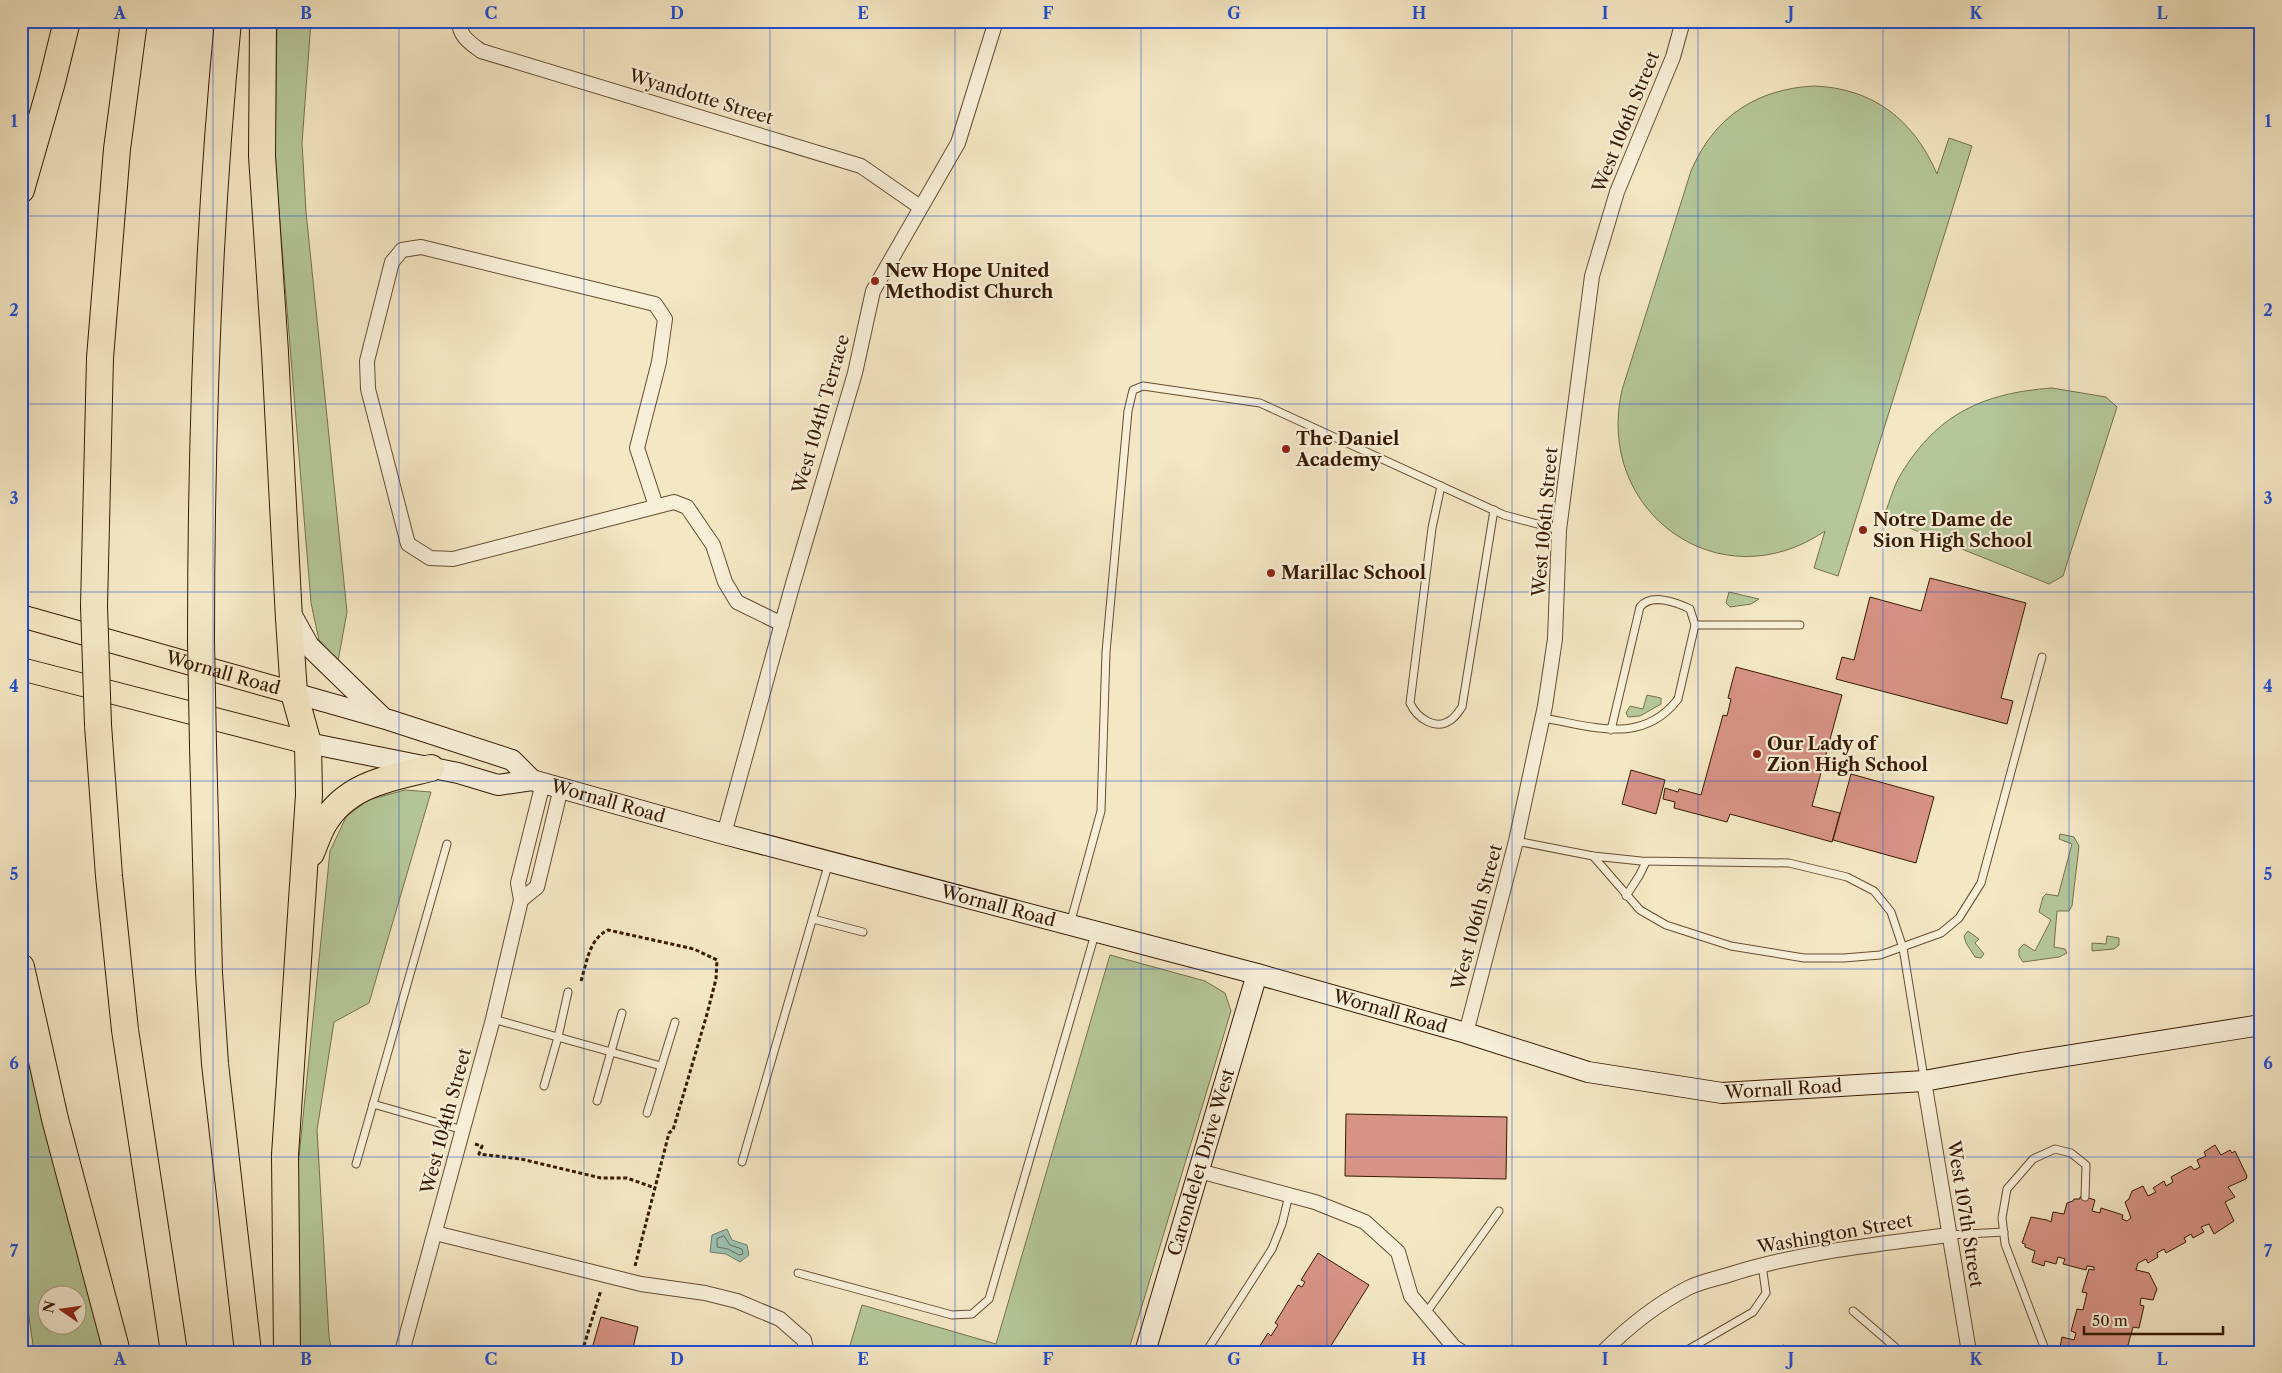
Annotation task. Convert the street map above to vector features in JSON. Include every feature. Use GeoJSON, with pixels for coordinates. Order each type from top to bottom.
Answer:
{"type":"FeatureCollection","features":[{"type":"Feature","properties":{"kind":"highway"},"geometry":{"type":"LineString","coordinates":[[21,190],[52,82],[66,21]]}},
{"type":"Feature","properties":{"kind":"highway"},"geometry":{"type":"LineString","coordinates":[[134,21],[116,159],[100,358],[94,606],[98,725],[109,876],[125,1030],[174,1352]]}},
{"type":"Feature","properties":{"kind":"highway"},"geometry":{"type":"LineString","coordinates":[[228,21],[216,140],[206,316],[201,461],[200,641],[208,964],[214,1064],[248,1352]]}},
{"type":"Feature","properties":{"kind":"highway"},"geometry":{"type":"LineString","coordinates":[[263,21],[262,156],[294,693],[308,744],[309,795],[285,1155],[287,1352]]}},
{"type":"Feature","properties":{"kind":"highway"},"geometry":{"type":"LineString","coordinates":[[305,866],[323,824],[340,804],[357,789],[379,780],[431,768]]}},
{"type":"Feature","properties":{"kind":"highway"},"geometry":{"type":"LineString","coordinates":[[21,967],[55,1119],[117,1352]]}},
{"type":"Feature","properties":{"kind":"main road"},"geometry":{"type":"LineString","coordinates":[[289,609],[309,646],[384,718]]}},
{"type":"Feature","properties":{"kind":"main road","name":"Wornall Road"},"geometry":{"type":"LineString","coordinates":[[21,616],[384,718],[512,760],[546,784]]}},
{"type":"Feature","properties":{"kind":"main road","name":"Wornall Road"},"geometry":{"type":"LineString","coordinates":[[21,669],[308,744],[431,768],[498,785],[546,784],[724,834],[1257,974],[1466,1033],[1588,1072],[1722,1093],[1924,1081],[2022,1063],[2261,1025]]}},
{"type":"Feature","properties":{"kind":"main road","name":"Carondelet Drive West"},"geometry":{"type":"LineString","coordinates":[[1145,1352],[1257,974]]}},
{"type":"Feature","properties":{"kind":"street","name":"Wyandotte Street"},"geometry":{"type":"LineString","coordinates":[[459,21],[459,28],[465,40],[481,51],[861,166],[920,207]]}},
{"type":"Feature","properties":{"kind":"street","name":"West 104th Terrace"},"geometry":{"type":"LineString","coordinates":[[724,834],[782,624],[855,373],[873,291],[958,143],[996,21]]}},
{"type":"Feature","properties":{"kind":"street","name":"West 106th Street"},"geometry":{"type":"LineString","coordinates":[[1466,1033],[1516,841],[1543,718],[1555,639],[1559,530],[1592,276],[1617,192],[1673,57],[1683,21]]}},
{"type":"Feature","properties":{"kind":"street"},"geometry":{"type":"LineString","coordinates":[[656,506],[637,448],[659,362],[665,319],[655,304],[421,246],[402,250],[392,262],[367,361],[368,390],[408,544],[430,558],[453,559],[674,502],[687,507],[713,544],[725,582],[737,602],[782,624]]}},
{"type":"Feature","properties":{"kind":"street","name":"West 104th Street"},"geometry":{"type":"LineString","coordinates":[[521,900],[536,888],[546,784]]}},
{"type":"Feature","properties":{"kind":"street","name":"West 104th Street"},"geometry":{"type":"LineString","coordinates":[[402,1352],[493,1020],[521,900],[518,883],[546,784]]}},
{"type":"Feature","properties":{"kind":"street","name":"West 107th Street"},"geometry":{"type":"LineString","coordinates":[[1924,1081],[1948,1235],[1969,1352]]}},
{"type":"Feature","properties":{"kind":"street"},"geometry":{"type":"LineString","coordinates":[[1199,1171],[1315,1202],[1365,1222],[1398,1252],[1411,1296],[1454,1347],[1462,1352]]}},
{"type":"Feature","properties":{"kind":"street"},"geometry":{"type":"LineString","coordinates":[[435,1232],[641,1284],[705,1293],[765,1311],[794,1330],[804,1340],[806,1352]]}},
{"type":"Feature","properties":{"kind":"street","name":"Washington Street"},"geometry":{"type":"LineString","coordinates":[[1603,1352],[1624,1331],[1657,1307],[1689,1288],[1762,1265],[1824,1252],[1948,1235]]}},
{"type":"Feature","properties":{"kind":"lane"},"geometry":{"type":"LineString","coordinates":[[1070,924],[1101,810],[1106,652],[1128,411],[1133,390],[1143,386],[1260,404],[1494,510],[1559,530]]}},
{"type":"Feature","properties":{"kind":"lane"},"geometry":{"type":"LineString","coordinates":[[1441,486],[1432,528],[1410,703],[1414,713],[1424,720],[1436,724],[1450,721],[1462,707],[1494,510]]}},
{"type":"Feature","properties":{"kind":"lane"},"geometry":{"type":"LineString","coordinates":[[1543,718],[1611,730],[1629,730],[1642,726],[1671,708],[1678,699],[1696,625],[1690,609],[1653,599],[1645,601],[1640,607],[1611,730]]}},
{"type":"Feature","properties":{"kind":"lane"},"geometry":{"type":"LineString","coordinates":[[1696,625],[1800,625]]}},
{"type":"Feature","properties":{"kind":"lane"},"geometry":{"type":"LineString","coordinates":[[1594,856],[1626,896],[1640,910],[1666,925],[1731,946],[1804,958],[1844,958],[1880,954],[1903,948],[1941,933],[1959,918],[1981,883],[2042,657]]}},
{"type":"Feature","properties":{"kind":"lane"},"geometry":{"type":"LineString","coordinates":[[1516,841],[1594,856],[1646,862],[1789,863],[1847,877],[1874,891],[1892,912],[1903,948],[1924,1081]]}},
{"type":"Feature","properties":{"kind":"lane"},"geometry":{"type":"LineString","coordinates":[[356,1164],[447,844]]}},
{"type":"Feature","properties":{"kind":"lane"},"geometry":{"type":"LineString","coordinates":[[742,1162],[830,861]]}},
{"type":"Feature","properties":{"kind":"lane"},"geometry":{"type":"LineString","coordinates":[[1626,896],[1646,862]]}},
{"type":"Feature","properties":{"kind":"lane"},"geometry":{"type":"LineString","coordinates":[[813,919],[863,932]]}},
{"type":"Feature","properties":{"kind":"lane"},"geometry":{"type":"LineString","coordinates":[[798,1273],[952,1315],[972,1314],[989,1298],[1096,931]]}},
{"type":"Feature","properties":{"kind":"lane"},"geometry":{"type":"LineString","coordinates":[[544,1086],[568,992]]}},
{"type":"Feature","properties":{"kind":"lane"},"geometry":{"type":"LineString","coordinates":[[597,1101],[622,1013]]}},
{"type":"Feature","properties":{"kind":"lane"},"geometry":{"type":"LineString","coordinates":[[493,1020],[661,1066]]}},
{"type":"Feature","properties":{"kind":"lane"},"geometry":{"type":"LineString","coordinates":[[647,1113],[675,1022]]}},
{"type":"Feature","properties":{"kind":"lane"},"geometry":{"type":"LineString","coordinates":[[373,1104],[461,1135]]}},
{"type":"Feature","properties":{"kind":"lane"},"geometry":{"type":"LineString","coordinates":[[2046,1352],[2005,1244],[2002,1218],[2008,1189],[2033,1159],[2055,1149],[2070,1153],[2086,1165],[2085,1197]]}},
{"type":"Feature","properties":{"kind":"lane"},"geometry":{"type":"LineString","coordinates":[[1206,1352],[1272,1249],[1282,1224],[1290,1195]]}},
{"type":"Feature","properties":{"kind":"lane"},"geometry":{"type":"LineString","coordinates":[[1426,1313],[1499,1211]]}},
{"type":"Feature","properties":{"kind":"lane"},"geometry":{"type":"LineString","coordinates":[[1948,1235],[2004,1232]]}},
{"type":"Feature","properties":{"kind":"lane"},"geometry":{"type":"LineString","coordinates":[[1684,1352],[1753,1312],[1766,1293],[1762,1265]]}},
{"type":"Feature","properties":{"kind":"lane"},"geometry":{"type":"LineString","coordinates":[[1853,1311],[1895,1347],[1897,1352]]}},
{"type":"Feature","properties":{"kind":"path"},"geometry":{"type":"LineString","coordinates":[[461,1135],[482,1146],[480,1154],[521,1159],[601,1178],[627,1178],[655,1188]]}},
{"type":"Feature","properties":{"kind":"path"},"geometry":{"type":"LineString","coordinates":[[582,1352],[605,1275]]}},
{"type":"Feature","properties":{"kind":"shaded area"},"geometry":{"type":"Polygon","coordinates":[[[277,21],[311,21],[302,143],[306,212],[347,612],[338,661],[319,640],[311,603],[275,162],[277,21]]]}},
{"type":"Feature","properties":{"kind":"shaded area"},"geometry":{"type":"Polygon","coordinates":[[[1814,86],[1835,88],[1855,93],[1873,100],[1889,110],[1904,123],[1916,138],[1928,155],[1937,174],[1949,138],[1972,146],[1838,576],[1814,568],[1825,531],[1785,551],[1745,556],[1707,550],[1674,533],[1646,507],[1627,474],[1618,434],[1622,390],[1691,171],[1701,152],[1712,135],[1739,109],[1774,93],[1793,88],[1814,86]]]}},
{"type":"Feature","properties":{"kind":"shaded area"},"geometry":{"type":"Polygon","coordinates":[[[2052,388],[2106,397],[2117,407],[2063,576],[2049,584],[1892,521],[1885,513],[1901,474],[1915,453],[1947,421],[1984,401],[2005,395],[2052,388]]]}},
{"type":"Feature","properties":{"kind":"shaded area"},"geometry":{"type":"Polygon","coordinates":[[[1729,592],[1759,599],[1751,604],[1730,607],[1726,603],[1729,592]]]}},
{"type":"Feature","properties":{"kind":"shaded area"},"geometry":{"type":"Polygon","coordinates":[[[1647,695],[1661,698],[1661,704],[1640,716],[1628,717],[1626,713],[1630,706],[1643,709],[1647,695]]]}},
{"type":"Feature","properties":{"kind":"shaded area"},"geometry":{"type":"Polygon","coordinates":[[[405,790],[431,792],[369,1003],[334,1022],[317,1130],[329,1337],[332,1352],[288,1352],[291,1236],[330,851],[346,817],[368,800],[405,790]]]}},
{"type":"Feature","properties":{"kind":"shaded area"},"geometry":{"type":"Polygon","coordinates":[[[2060,834],[2074,837],[2079,846],[2072,906],[2069,911],[2057,911],[2054,947],[2065,949],[2067,953],[2059,957],[2023,962],[2019,956],[2019,949],[2024,944],[2035,951],[2051,920],[2039,912],[2043,897],[2046,894],[2058,896],[2072,844],[2059,839],[2060,834]]]}},
{"type":"Feature","properties":{"kind":"shaded area"},"geometry":{"type":"Polygon","coordinates":[[[1968,931],[1979,939],[1975,943],[1984,954],[1981,958],[1975,957],[1966,943],[1964,936],[1968,931]]]}},
{"type":"Feature","properties":{"kind":"shaded area"},"geometry":{"type":"Polygon","coordinates":[[[2107,936],[2119,938],[2119,945],[2114,949],[2092,951],[2092,943],[2106,944],[2107,936]]]}},
{"type":"Feature","properties":{"kind":"shaded area"},"geometry":{"type":"Polygon","coordinates":[[[1110,955],[1205,981],[1225,993],[1231,1011],[1128,1352],[848,1352],[862,1305],[996,1344],[1110,955]]]}},
{"type":"Feature","properties":{"kind":"shaded area"},"geometry":{"type":"Polygon","coordinates":[[[21,1032],[87,1286],[38,1286],[38,1336],[88,1336],[88,1291],[104,1352],[34,1352],[21,1261],[21,1032]]]}},
{"type":"Feature","properties":{"kind":"water"},"geometry":{"type":"Polygon","coordinates":[[[727,1229],[732,1240],[747,1245],[749,1255],[740,1262],[726,1254],[710,1252],[712,1235],[727,1229]]]}},
{"type":"Feature","properties":{"kind":"building"},"geometry":{"type":"Polygon","coordinates":[[[1930,578],[2026,603],[2001,698],[2013,701],[2007,724],[1836,679],[1842,657],[1854,660],[1870,597],[1921,611],[1930,578]]]}},
{"type":"Feature","properties":{"kind":"building"},"geometry":{"type":"Polygon","coordinates":[[[1736,667],[1842,695],[1812,806],[1840,813],[1832,842],[1730,814],[1727,822],[1674,808],[1675,802],[1663,799],[1665,788],[1678,792],[1679,789],[1701,795],[1723,715],[1727,716],[1731,699],[1728,698],[1736,667]]]}},
{"type":"Feature","properties":{"kind":"building"},"geometry":{"type":"Polygon","coordinates":[[[1631,770],[1665,780],[1656,814],[1622,804],[1631,770]]]}},
{"type":"Feature","properties":{"kind":"building"},"geometry":{"type":"Polygon","coordinates":[[[1851,774],[1934,797],[1916,863],[1833,840],[1851,774]]]}},
{"type":"Feature","properties":{"kind":"building"},"geometry":{"type":"Polygon","coordinates":[[[1346,1114],[1507,1117],[1506,1179],[1345,1176],[1346,1114]]]}},
{"type":"Feature","properties":{"kind":"building"},"geometry":{"type":"Polygon","coordinates":[[[2215,1145],[2221,1155],[2230,1150],[2232,1153],[2235,1151],[2247,1176],[2246,1179],[2228,1187],[2235,1197],[2225,1202],[2234,1221],[2214,1234],[2209,1224],[2201,1227],[2204,1232],[2193,1238],[2191,1234],[2184,1238],[2186,1242],[2166,1253],[2164,1249],[2157,1253],[2158,1257],[2148,1263],[2146,1259],[2138,1263],[2136,1270],[2149,1273],[2157,1289],[2153,1300],[2141,1298],[2140,1305],[2144,1306],[2139,1328],[2133,1327],[2128,1345],[2133,1347],[2132,1352],[2059,1352],[2062,1337],[2074,1340],[2076,1333],[2071,1331],[2077,1309],[2083,1310],[2087,1293],[2082,1292],[2089,1269],[2094,1270],[2094,1267],[2087,1266],[2086,1270],[2063,1264],[2065,1259],[2058,1257],[2056,1264],[2045,1261],[2044,1266],[2032,1262],[2035,1251],[2025,1247],[2025,1244],[2022,1243],[2031,1217],[2051,1222],[2053,1212],[2064,1214],[2067,1203],[2074,1199],[2080,1199],[2083,1196],[2095,1200],[2092,1211],[2100,1213],[2101,1208],[2123,1215],[2122,1219],[2127,1221],[2131,1218],[2125,1202],[2129,1199],[2132,1191],[2143,1186],[2148,1196],[2156,1192],[2153,1188],[2164,1181],[2166,1186],[2173,1182],[2171,1177],[2191,1166],[2194,1170],[2200,1167],[2197,1160],[2206,1156],[2204,1152],[2215,1145]]]}},
{"type":"Feature","properties":{"kind":"building"},"geometry":{"type":"Polygon","coordinates":[[[1318,1253],[1369,1285],[1327,1352],[1256,1352],[1268,1333],[1271,1336],[1278,1325],[1275,1323],[1298,1285],[1302,1287],[1305,1282],[1301,1280],[1318,1253]]]}},
{"type":"Feature","properties":{"kind":"building"},"geometry":{"type":"Polygon","coordinates":[[[601,1317],[638,1327],[632,1352],[591,1352],[601,1317]]]}},
{"type":"Feature","properties":{"kind":"building"},"geometry":{"type":"Polygon","coordinates":[[[1784,1345],[1788,1352],[1771,1352],[1784,1345]]]}},
{"type":"Feature","properties":{"kind":"place","name":"New Hope United Methodist Church"},"geometry":{"type":"Point","coordinates":[875,281]}},
{"type":"Feature","properties":{"kind":"place","name":"The Daniel Academy"},"geometry":{"type":"Point","coordinates":[1286,449]}},
{"type":"Feature","properties":{"kind":"place","name":"Notre Dame de Sion High School"},"geometry":{"type":"Point","coordinates":[1863,530]}},
{"type":"Feature","properties":{"kind":"place","name":"Marillac School"},"geometry":{"type":"Point","coordinates":[1271,573]}},
{"type":"Feature","properties":{"kind":"place","name":"Our Lady of Zion High School"},"geometry":{"type":"Point","coordinates":[1757,754]}}]}
